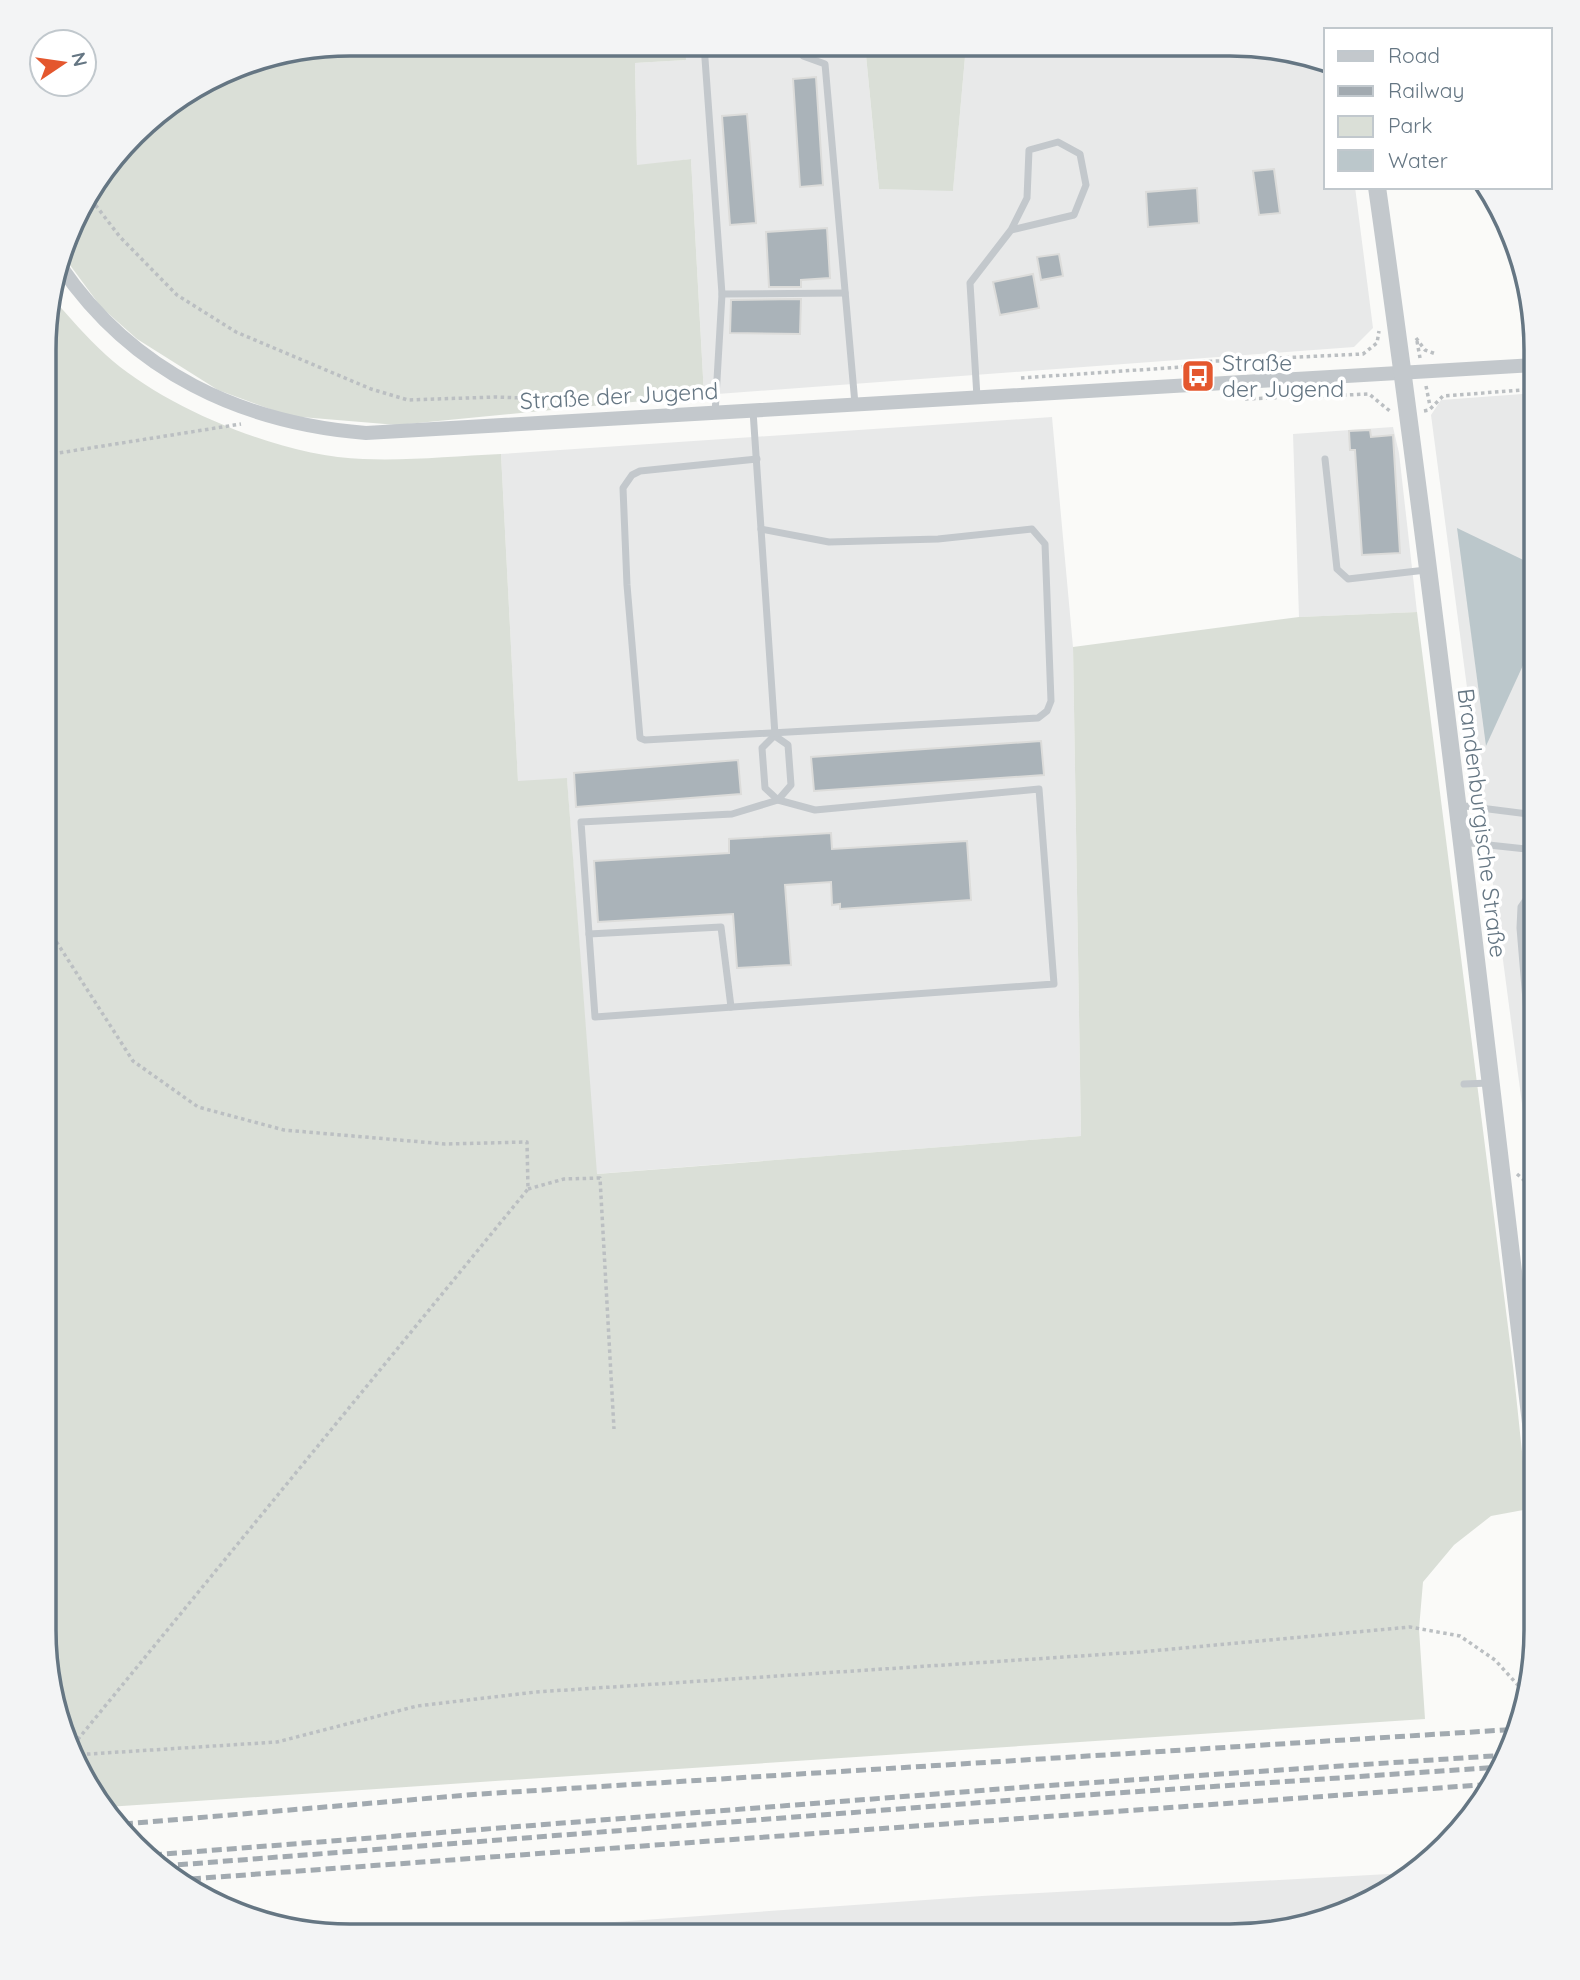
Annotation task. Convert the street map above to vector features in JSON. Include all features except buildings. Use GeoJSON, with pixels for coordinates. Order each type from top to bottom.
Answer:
{"type":"FeatureCollection","features":[{"type":"Feature","properties":{"kind":"street","name":"Brandenburgische Straße"},"geometry":{"type":"LineString","coordinates":[[1377,189],[1502,1163],[1524,1358]]}},
{"type":"Feature","properties":{"kind":"street","name":"Straße der Jugend"},"geometry":{"type":"LineString","coordinates":[[66,274],[97,313],[164,369],[219,400],[289,423],[331,430],[376,433],[1235,380],[1403,374],[1524,366]]}},
{"type":"Feature","properties":{"kind":"lane"},"geometry":{"type":"LineString","coordinates":[[705,56],[722,294],[715,414]]}},
{"type":"Feature","properties":{"kind":"lane"},"geometry":{"type":"LineString","coordinates":[[803,56],[825,64],[855,404]]}},
{"type":"Feature","properties":{"kind":"lane"},"geometry":{"type":"LineString","coordinates":[[977,397],[970,284],[1011,230],[1027,198],[1029,150],[1058,142],[1080,154],[1086,186],[1074,215],[1011,230]]}},
{"type":"Feature","properties":{"kind":"lane"},"geometry":{"type":"LineString","coordinates":[[722,294],[845,293]]}},
{"type":"Feature","properties":{"kind":"lane"},"geometry":{"type":"LineString","coordinates":[[753,411],[775,735],[788,745],[791,785],[778,800],[732,814],[580,822],[595,1017],[1054,984],[1040,789],[816,810],[778,800],[765,788],[762,748],[775,735]]}},
{"type":"Feature","properties":{"kind":"lane"},"geometry":{"type":"LineString","coordinates":[[757,459],[652,469],[632,475],[623,488],[627,585],[640,738],[645,740],[775,735],[1038,718],[1047,711],[1051,701],[1045,544],[1032,529],[938,539],[829,542],[761,529]]}},
{"type":"Feature","properties":{"kind":"lane"},"geometry":{"type":"LineString","coordinates":[[1325,460],[1336,569],[1348,579],[1426,570]]}},
{"type":"Feature","properties":{"kind":"lane"},"geometry":{"type":"LineString","coordinates":[[1455,805],[1524,814]]}},
{"type":"Feature","properties":{"kind":"lane"},"geometry":{"type":"LineString","coordinates":[[1460,842],[1524,849]]}},
{"type":"Feature","properties":{"kind":"lane"},"geometry":{"type":"LineString","coordinates":[[1524,903],[1521,907],[1520,928],[1524,976]]}},
{"type":"Feature","properties":{"kind":"lane"},"geometry":{"type":"LineString","coordinates":[[589,934],[721,927],[731,1007]]}},
{"type":"Feature","properties":{"kind":"lane"},"geometry":{"type":"LineString","coordinates":[[1464,1084],[1490,1083]]}},
{"type":"Feature","properties":{"kind":"path"},"geometry":{"type":"LineString","coordinates":[[95,204],[120,237],[177,295],[236,332],[371,389],[408,400],[525,398],[560,410]]}},
{"type":"Feature","properties":{"kind":"path"},"geometry":{"type":"LineString","coordinates":[[1414,332],[1425,350],[1448,354]]}},
{"type":"Feature","properties":{"kind":"path"},"geometry":{"type":"LineString","coordinates":[[1431,408],[1443,396],[1524,391]]}},
{"type":"Feature","properties":{"kind":"path"},"geometry":{"type":"LineString","coordinates":[[56,453],[243,423]]}},
{"type":"Feature","properties":{"kind":"path"},"geometry":{"type":"LineString","coordinates":[[56,941],[133,1061],[198,1107],[284,1130],[445,1144],[527,1142],[528,1189]]}},
{"type":"Feature","properties":{"kind":"path"},"geometry":{"type":"LineString","coordinates":[[1502,1163],[1524,1180]]}},
{"type":"Feature","properties":{"kind":"path"},"geometry":{"type":"LineString","coordinates":[[77,1741],[528,1189],[564,1179],[600,1178],[614,1429]]}},
{"type":"Feature","properties":{"kind":"path"},"geometry":{"type":"LineString","coordinates":[[83,1754],[278,1742],[417,1706],[536,1692],[1140,1652],[1410,1628],[1460,1636],[1495,1660],[1518,1686]]}},
{"type":"Feature","properties":{"kind":"shaded area"},"geometry":{"type":"Polygon","coordinates":[[[685,56],[866,56],[879,189],[953,190],[965,57],[1230,56],[1288,62],[1324,72],[1324,189],[1355,189],[1373,328],[1354,347],[704,395],[691,159],[637,166],[635,63],[685,60],[685,56]]]}},
{"type":"Feature","properties":{"kind":"shaded area"},"geometry":{"type":"Polygon","coordinates":[[[1524,394],[1524,1119],[1431,415],[1441,400],[1524,394]]]}},
{"type":"Feature","properties":{"kind":"shaded area"},"geometry":{"type":"Polygon","coordinates":[[[1052,417],[1073,647],[1081,1136],[596,1174],[567,779],[518,782],[501,454],[1052,417]]]}},
{"type":"Feature","properties":{"kind":"shaded area"},"geometry":{"type":"Polygon","coordinates":[[[1393,427],[1399,453],[1417,612],[1299,617],[1293,434],[1393,427]]]}},
{"type":"Feature","properties":{"kind":"shaded area"},"geometry":{"type":"Polygon","coordinates":[[[1396,1874],[1343,1902],[1306,1914],[1250,1923],[586,1924],[982,1896],[1396,1874]]]}},
{"type":"Feature","properties":{"kind":"green space"},"geometry":{"type":"Polygon","coordinates":[[[350,56],[686,56],[686,60],[635,63],[637,165],[691,159],[704,395],[397,425],[289,416],[218,390],[137,339],[101,307],[69,264],[78,237],[105,186],[129,156],[156,129],[186,105],[237,78],[292,62],[350,56]]]}},
{"type":"Feature","properties":{"kind":"green space"},"geometry":{"type":"Polygon","coordinates":[[[866,56],[980,56],[965,57],[953,191],[879,189],[866,56]]]}},
{"type":"Feature","properties":{"kind":"green space"},"geometry":{"type":"Polygon","coordinates":[[[60,306],[106,355],[130,375],[192,411],[262,439],[331,456],[363,459],[501,454],[518,781],[567,778],[597,1174],[1081,1136],[1073,647],[1299,617],[1417,612],[1524,1471],[1524,1510],[1491,1516],[1454,1545],[1423,1582],[1419,1629],[1425,1719],[115,1806],[95,1777],[78,1743],[62,1688],[56,1630],[56,350],[60,306]]]}},
{"type":"Feature","properties":{"kind":"water"},"geometry":{"type":"Polygon","coordinates":[[[1457,528],[1524,560],[1524,663],[1486,746],[1457,528]]]}},
{"type":"Feature","properties":{"kind":"railway"},"geometry":{"type":"LineString","coordinates":[[129,1824],[480,1794],[1506,1730]]}},
{"type":"Feature","properties":{"kind":"railway"},"geometry":{"type":"LineString","coordinates":[[160,1854],[1026,1787],[1496,1756]]}},
{"type":"Feature","properties":{"kind":"railway"},"geometry":{"type":"LineString","coordinates":[[174,1865],[1027,1799],[1490,1768]]}},
{"type":"Feature","properties":{"kind":"railway"},"geometry":{"type":"LineString","coordinates":[[192,1879],[1480,1785]]}},
{"type":"Feature","properties":{"kind":"place","name":"Straße der Jugend"},"geometry":{"type":"Point","coordinates":[1198,376]}}]}
